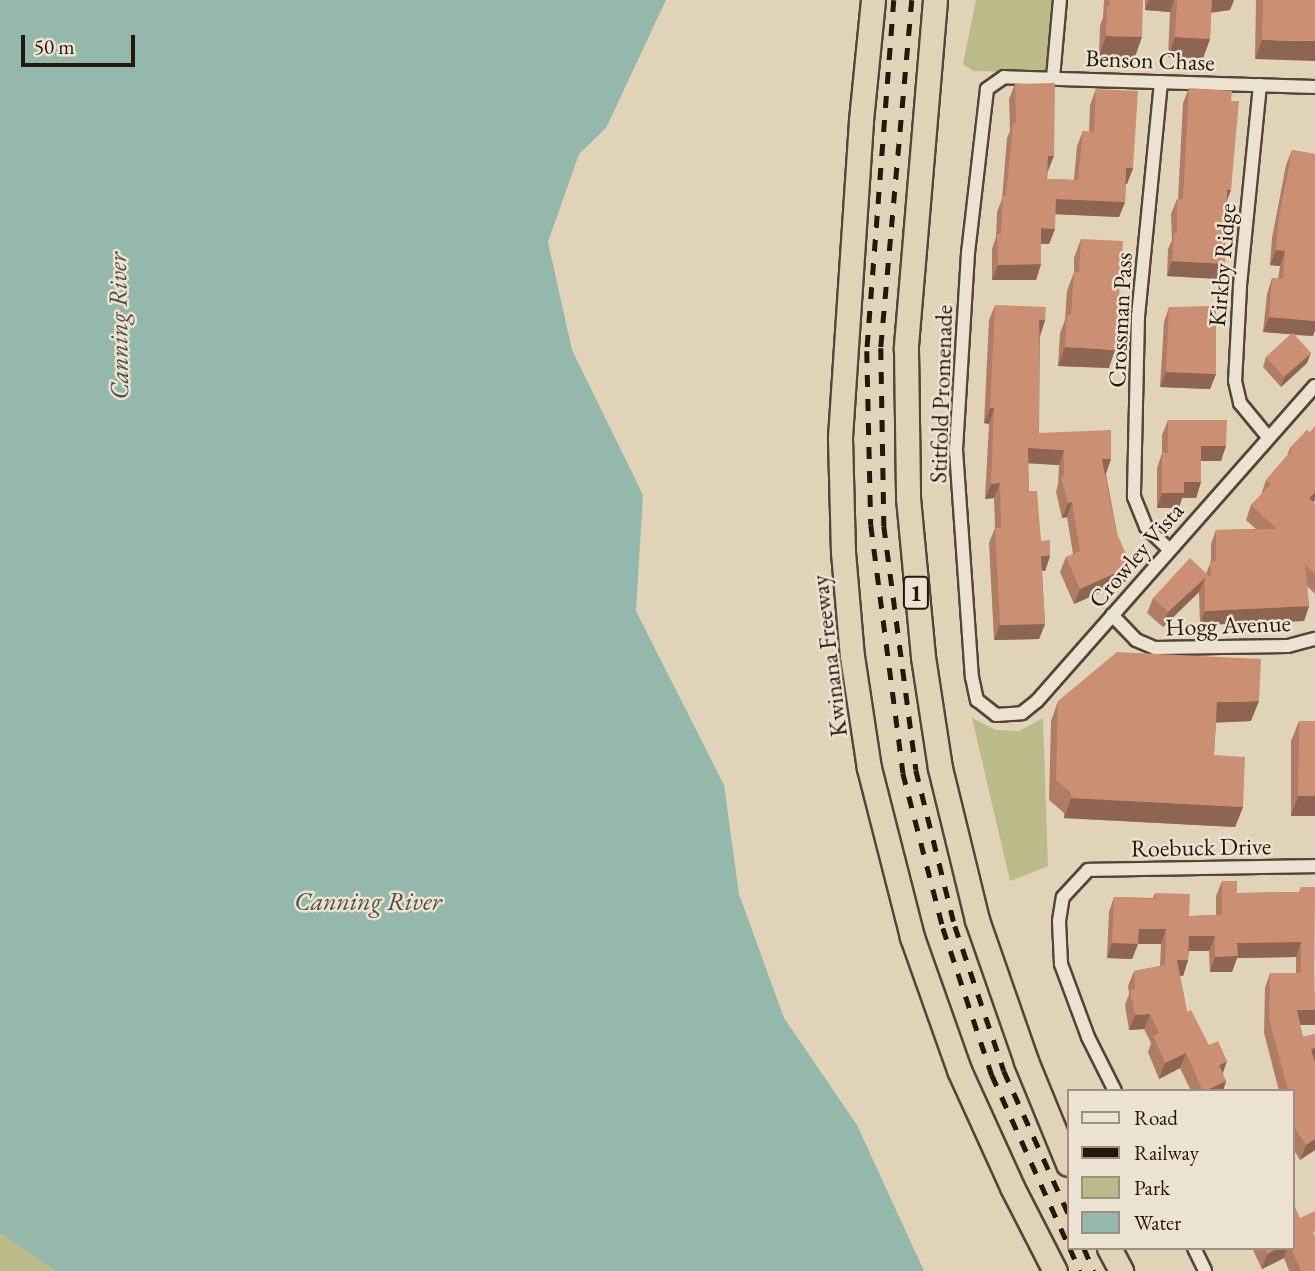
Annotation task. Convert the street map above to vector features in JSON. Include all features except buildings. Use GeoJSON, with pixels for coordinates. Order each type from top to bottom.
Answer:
{"type":"FeatureCollection","features":[{"type":"Feature","properties":{"kind":"highway","name":"Kwinana Freeway"},"geometry":{"type":"LineString","coordinates":[[873,0],[859,148],[840,438],[843,552],[853,669],[869,768],[912,937],[959,1070],[1012,1187],[1055,1271]]}},
{"type":"Feature","properties":{"kind":"highway","name":"1"},"geometry":{"type":"LineString","coordinates":[[935,0],[906,349],[905,437],[911,547],[924,668],[940,768],[977,920],[1021,1049],[1066,1159]]}},
{"type":"Feature","properties":{"kind":"highway","name":"1"},"geometry":{"type":"LineString","coordinates":[[928,86],[942,0]]}},
{"type":"Feature","properties":{"kind":"highway"},"geometry":{"type":"LineString","coordinates":[[1110,1250],[1121,1271]]}},
{"type":"Feature","properties":{"kind":"street"},"geometry":{"type":"LineString","coordinates":[[1052,78],[1060,0]]}},
{"type":"Feature","properties":{"kind":"street","name":"Benson Chase"},"geometry":{"type":"LineString","coordinates":[[987,89],[1004,77],[1315,87]]}},
{"type":"Feature","properties":{"kind":"street","name":"Crossman Pass"},"geometry":{"type":"LineString","coordinates":[[1161,82],[1138,316],[1133,497],[1146,527],[1168,548]]}},
{"type":"Feature","properties":{"kind":"street","name":"Kirkby Ridge"},"geometry":{"type":"LineString","coordinates":[[1261,85],[1240,287],[1235,381],[1240,403],[1268,437]]}},
{"type":"Feature","properties":{"kind":"street","name":"Stitfold Promenade"},"geometry":{"type":"LineString","coordinates":[[977,700],[972,677],[956,450],[968,253],[987,89]]}},
{"type":"Feature","properties":{"kind":"street","name":"Crowley Vista"},"geometry":{"type":"LineString","coordinates":[[977,700],[996,715],[1022,713],[1037,701],[1168,548],[1315,387]]}},
{"type":"Feature","properties":{"kind":"street","name":"Hogg Avenue"},"geometry":{"type":"LineString","coordinates":[[1112,615],[1136,640],[1155,648],[1289,646],[1315,639]]}},
{"type":"Feature","properties":{"kind":"street","name":"Roebuck Drive"},"geometry":{"type":"LineString","coordinates":[[1114,1089],[1088,1037],[1062,964],[1059,921],[1063,897],[1088,870],[1315,866]]}},
{"type":"Feature","properties":{"kind":"street"},"geometry":{"type":"LineString","coordinates":[[1195,1250],[1205,1271]]}},
{"type":"Feature","properties":{"kind":"green space"},"geometry":{"type":"Polygon","coordinates":[[[976,0],[1056,0],[1048,73],[973,71],[963,64],[976,0]]]}},
{"type":"Feature","properties":{"kind":"green space"},"geometry":{"type":"Polygon","coordinates":[[[972,718],[996,730],[1019,731],[1043,718],[1048,866],[1010,881],[972,718]]]}},
{"type":"Feature","properties":{"kind":"green space"},"geometry":{"type":"Polygon","coordinates":[[[0,1233],[56,1271],[0,1271],[0,1233]]]}},
{"type":"Feature","properties":{"kind":"water","name":"Canning River"},"geometry":{"type":"Polygon","coordinates":[[[0,0],[666,0],[606,128],[579,154],[548,242],[572,350],[643,495],[636,611],[724,785],[739,894],[784,1018],[857,1125],[924,1271],[56,1271],[0,1233],[0,0]]]}},
{"type":"Feature","properties":{"kind":"railway"},"geometry":{"type":"LineString","coordinates":[[894,0],[867,351],[871,525],[903,773],[943,928],[992,1075],[1066,1240]]}},
{"type":"Feature","properties":{"kind":"railway"},"geometry":{"type":"LineString","coordinates":[[912,0],[881,348],[884,526],[916,770],[955,926],[1004,1071],[1066,1209]]}},
{"type":"Feature","properties":{"kind":"railway"},"geometry":{"type":"LineString","coordinates":[[1071,1250],[1080,1271]]}},
{"type":"Feature","properties":{"kind":"railway"},"geometry":{"type":"LineString","coordinates":[[1085,1250],[1094,1271]]}}]}
